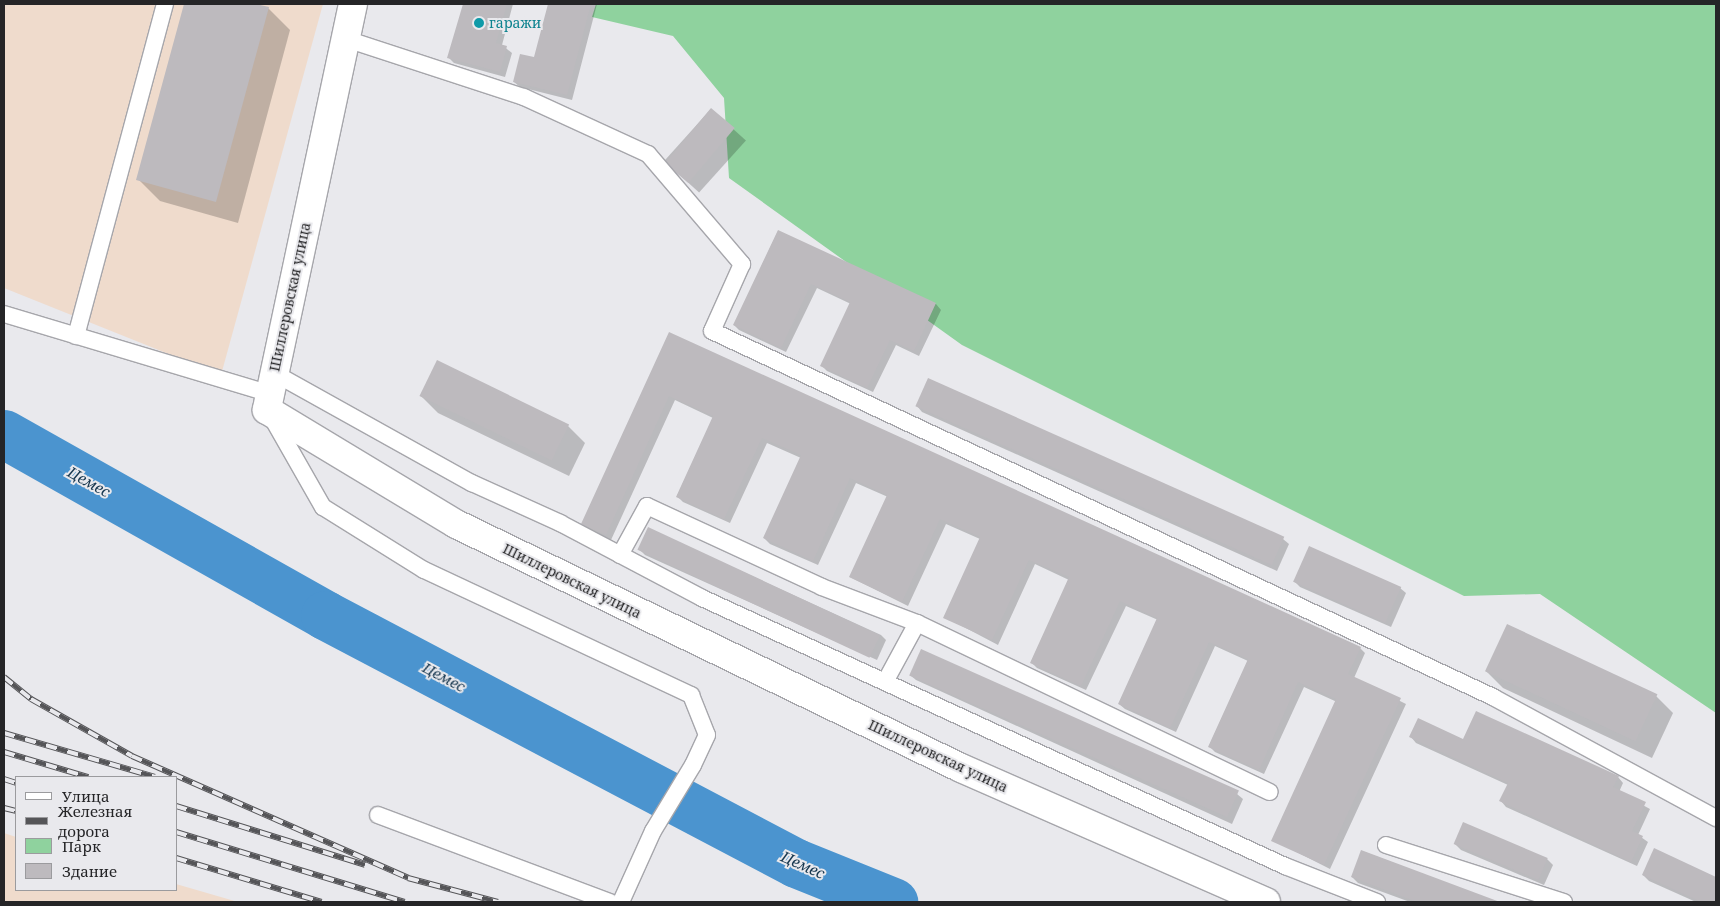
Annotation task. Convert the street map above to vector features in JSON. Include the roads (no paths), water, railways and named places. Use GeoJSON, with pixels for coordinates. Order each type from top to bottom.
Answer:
{"type":"FeatureCollection","features":[{"type":"Feature","properties":{"kind":"street","name":"Шиллеровская улица"},"geometry":{"type":"LineString","coordinates":[[353,4],[343,38],[271,392],[456,524],[961,768],[1266,902]]}},
{"type":"Feature","properties":{"kind":"lane"},"geometry":{"type":"LineString","coordinates":[[76,336],[165,4]]}},
{"type":"Feature","properties":{"kind":"lane"},"geometry":{"type":"LineString","coordinates":[[343,38],[524,97],[648,154],[742,264],[712,331],[1493,697],[1716,818]]}},
{"type":"Feature","properties":{"kind":"lane"},"geometry":{"type":"LineString","coordinates":[[4,314],[271,392],[472,483],[620,555],[702,598],[1285,866],[1377,902]]}},
{"type":"Feature","properties":{"kind":"lane"},"geometry":{"type":"LineString","coordinates":[[271,392],[322,508],[424,570],[691,695],[707,735],[693,765],[653,831],[621,902]]}},
{"type":"Feature","properties":{"kind":"lane"},"geometry":{"type":"LineString","coordinates":[[620,555],[647,506],[822,587],[917,623],[1270,792]]}},
{"type":"Feature","properties":{"kind":"lane"},"geometry":{"type":"LineString","coordinates":[[885,682],[917,623]]}},
{"type":"Feature","properties":{"kind":"lane"},"geometry":{"type":"LineString","coordinates":[[378,815],[610,902]]}},
{"type":"Feature","properties":{"kind":"lane"},"geometry":{"type":"LineString","coordinates":[[1386,845],[1564,902]]}},
{"type":"Feature","properties":{"kind":"waterway","name":"Цемес"},"geometry":{"type":"LineString","coordinates":[[4,434],[325,615],[796,863],[893,902]]}},
{"type":"Feature","properties":{"kind":"railway"},"geometry":{"type":"LineString","coordinates":[[4,677],[31,699],[132,756],[177,776]]}},
{"type":"Feature","properties":{"kind":"railway"},"geometry":{"type":"LineString","coordinates":[[4,733],[152,776]]}},
{"type":"Feature","properties":{"kind":"railway"},"geometry":{"type":"LineString","coordinates":[[4,752],[85,776]]}},
{"type":"Feature","properties":{"kind":"railway"},"geometry":{"type":"LineString","coordinates":[[178,776],[408,878],[498,902]]}},
{"type":"Feature","properties":{"kind":"railway"},"geometry":{"type":"LineString","coordinates":[[4,779],[15,783]]}},
{"type":"Feature","properties":{"kind":"railway"},"geometry":{"type":"LineString","coordinates":[[178,807],[365,865]]}},
{"type":"Feature","properties":{"kind":"railway"},"geometry":{"type":"LineString","coordinates":[[4,808],[15,811]]}},
{"type":"Feature","properties":{"kind":"railway"},"geometry":{"type":"LineString","coordinates":[[178,833],[405,902]]}},
{"type":"Feature","properties":{"kind":"railway"},"geometry":{"type":"LineString","coordinates":[[178,859],[322,902]]}},
{"type":"Feature","properties":{"kind":"place","name":"гаражи"},"geometry":{"type":"Point","coordinates":[479,23]}}]}
